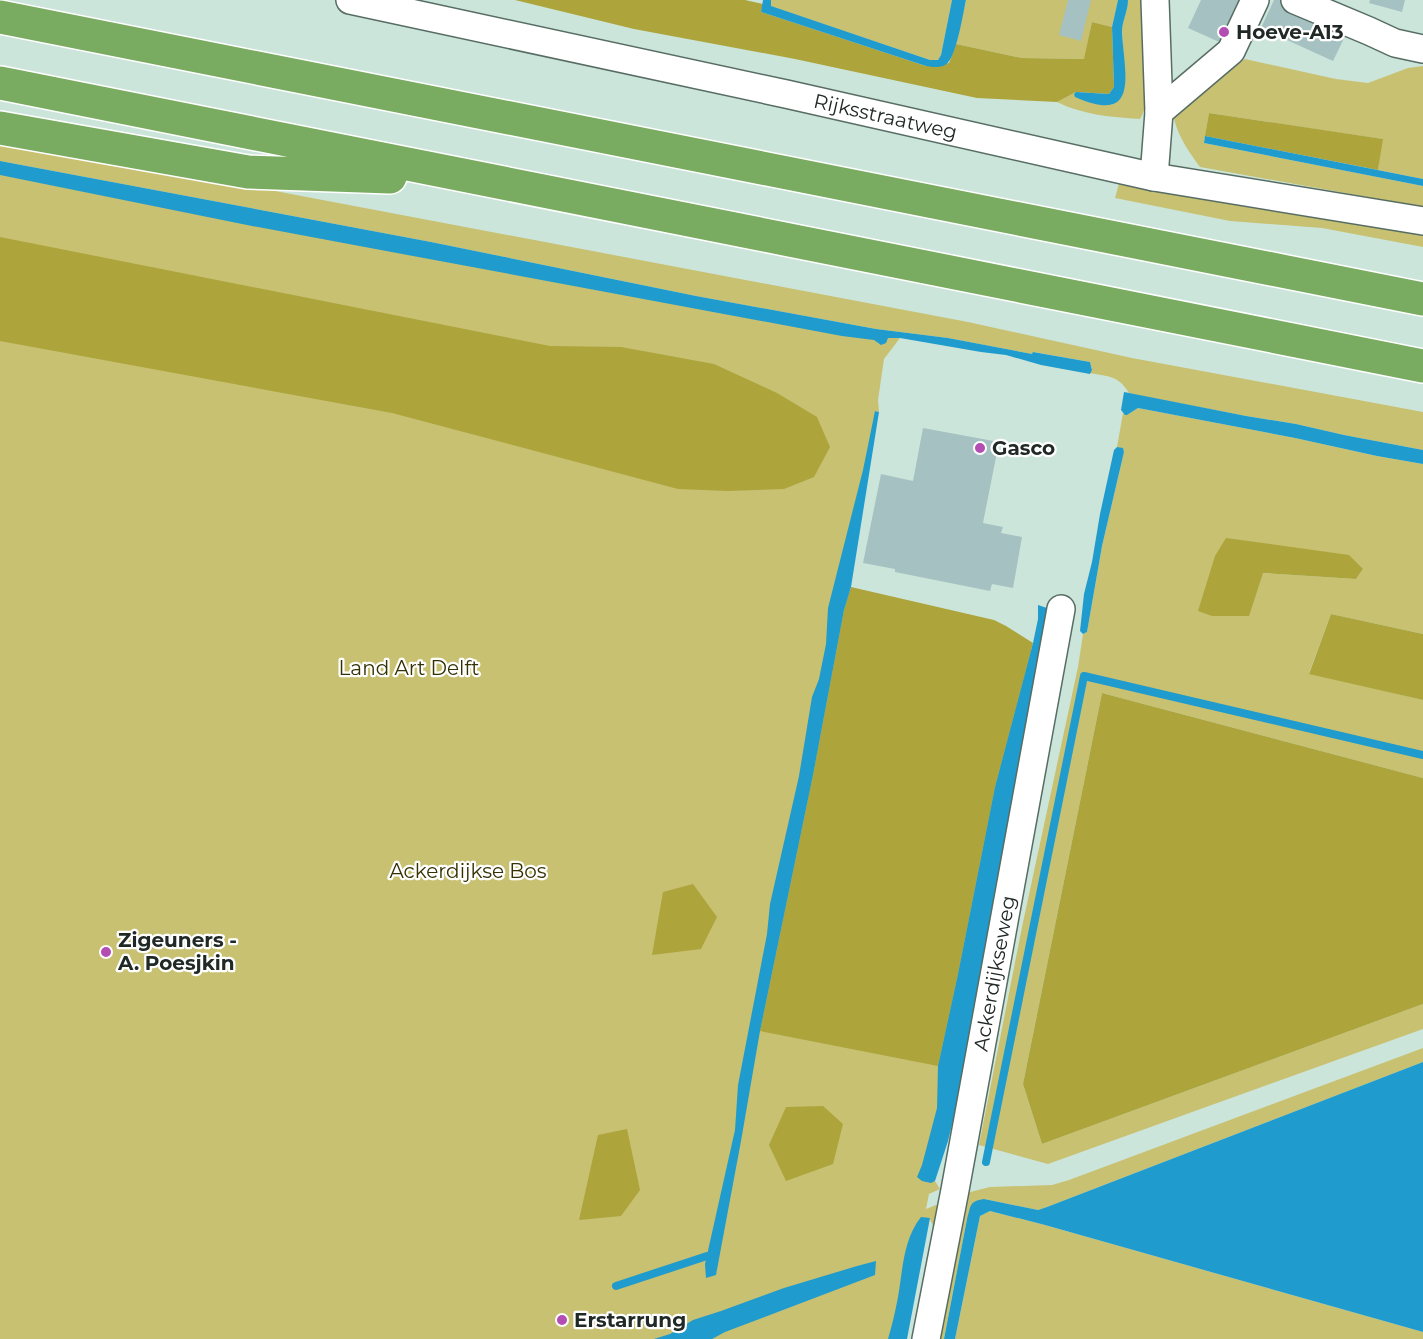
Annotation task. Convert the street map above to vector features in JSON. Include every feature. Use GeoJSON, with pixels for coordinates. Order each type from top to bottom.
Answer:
{"type":"FeatureCollection","features":[{"type":"Feature","properties":{"kind":"highway"},"geometry":{"type":"LineString","coordinates":[[0,17],[1423,299]]}},
{"type":"Feature","properties":{"kind":"highway"},"geometry":{"type":"LineString","coordinates":[[0,83],[1423,366]]}},
{"type":"Feature","properties":{"kind":"highway"},"geometry":{"type":"LineString","coordinates":[[0,128],[248,172],[492,181]]}},
{"type":"Feature","properties":{"kind":"street","name":"Rijksstraatweg"},"geometry":{"type":"LineString","coordinates":[[350,0],[786,93],[1154,177],[1423,221]]}},
{"type":"Feature","properties":{"kind":"street"},"geometry":{"type":"LineString","coordinates":[[1154,177],[1159,112],[1155,0]]}},
{"type":"Feature","properties":{"kind":"street"},"geometry":{"type":"LineString","coordinates":[[1159,112],[1231,51],[1255,0]]}},
{"type":"Feature","properties":{"kind":"street"},"geometry":{"type":"LineString","coordinates":[[1295,0],[1395,43],[1423,49]]}},
{"type":"Feature","properties":{"kind":"street","name":"Ackerdijkseweg"},"geometry":{"type":"LineString","coordinates":[[926,1339],[956,1190],[1061,609]]}},
{"type":"Feature","properties":{"kind":"green space"},"geometry":{"type":"Polygon","coordinates":[[[771,0],[952,0],[941,55],[938,60],[930,60],[770,6],[771,0]]]}},
{"type":"Feature","properties":{"kind":"green space"},"geometry":{"type":"Polygon","coordinates":[[[966,0],[1118,0],[1112,27],[1092,22],[1085,59],[1022,58],[956,44],[966,0]]]}},
{"type":"Feature","properties":{"kind":"green space"},"geometry":{"type":"Polygon","coordinates":[[[1128,0],[1146,0],[1145,109],[1140,119],[1087,113],[1057,102],[1076,92],[1074,94],[1112,105],[1123,52],[1122,28],[1128,0]]]}},
{"type":"Feature","properties":{"kind":"green space"},"geometry":{"type":"Polygon","coordinates":[[[1245,59],[1336,79],[1368,83],[1408,68],[1423,66],[1423,179],[1378,170],[1382,139],[1209,113],[1204,143],[1423,186],[1423,207],[1200,167],[1182,139],[1174,119],[1183,105],[1245,59]]]}},
{"type":"Feature","properties":{"kind":"green space"},"geometry":{"type":"Polygon","coordinates":[[[0,139],[968,322],[1132,358],[1423,412],[1423,450],[1129,393],[1117,380],[1090,373],[1092,369],[1090,362],[948,338],[876,329],[696,296],[431,242],[0,161],[0,139]]]}},
{"type":"Feature","properties":{"kind":"green space","name":"Land Art Delft"},"geometry":{"type":"Polygon","coordinates":[[[0,170],[887,338],[900,338],[884,359],[878,400],[879,412],[876,411],[841,590],[1037,652],[932,1182],[935,1181],[940,1189],[929,1194],[926,1209],[946,1201],[929,1254],[933,1226],[930,1219],[925,1218],[900,1339],[0,1339],[0,170]]]}},
{"type":"Feature","properties":{"kind":"green space"},"geometry":{"type":"Polygon","coordinates":[[[1120,180],[1423,234],[1423,247],[1322,228],[1230,221],[1115,198],[1120,180]]]}},
{"type":"Feature","properties":{"kind":"green space"},"geometry":{"type":"Polygon","coordinates":[[[1138,408],[1423,464],[1423,634],[1331,614],[1309,673],[1423,700],[1423,778],[1102,693],[1023,1084],[1042,1144],[1423,1004],[1423,1029],[1048,1164],[979,1145],[1083,634],[1087,632],[1102,546],[1124,452],[1123,449],[1117,447],[1123,413],[1127,415],[1138,408]],[[1363,569],[1262,573],[1356,579],[1363,569]]]}},
{"type":"Feature","properties":{"kind":"green space"},"geometry":{"type":"Polygon","coordinates":[[[1423,1048],[1423,1062],[1047,1207],[1038,1210],[984,1199],[967,1219],[944,1339],[934,1339],[962,1194],[990,1187],[1052,1185],[1069,1180],[1423,1048]]]}},
{"type":"Feature","properties":{"kind":"green space"},"geometry":{"type":"Polygon","coordinates":[[[990,1211],[1423,1332],[1423,1339],[955,1339],[980,1216],[990,1211]]]}},
{"type":"Feature","properties":{"kind":"shaded area"},"geometry":{"type":"Polygon","coordinates":[[[515,0],[745,0],[763,4],[761,12],[926,66],[949,63],[956,44],[1022,58],[1084,59],[1092,22],[1112,27],[1114,87],[1109,94],[1076,92],[1057,102],[977,98],[795,59],[634,29],[515,0]]]}},
{"type":"Feature","properties":{"kind":"shaded area"},"geometry":{"type":"Polygon","coordinates":[[[1209,113],[1383,139],[1378,170],[1205,136],[1209,113]]]}},
{"type":"Feature","properties":{"kind":"shaded area"},"geometry":{"type":"Polygon","coordinates":[[[0,237],[550,346],[621,347],[714,364],[777,393],[817,417],[830,447],[814,477],[784,489],[728,491],[678,489],[392,413],[0,341],[0,237]]]}},
{"type":"Feature","properties":{"kind":"shaded area"},"geometry":{"type":"Polygon","coordinates":[[[1226,538],[1349,555],[1363,569],[1356,579],[1263,573],[1249,616],[1212,616],[1198,611],[1215,556],[1226,538]]]}},
{"type":"Feature","properties":{"kind":"shaded area"},"geometry":{"type":"Polygon","coordinates":[[[851,587],[994,620],[1033,643],[995,787],[938,1066],[760,1031],[813,775],[844,610],[851,587]]]}},
{"type":"Feature","properties":{"kind":"shaded area"},"geometry":{"type":"Polygon","coordinates":[[[1331,614],[1423,634],[1423,700],[1309,674],[1331,614]]]}},
{"type":"Feature","properties":{"kind":"shaded area"},"geometry":{"type":"Polygon","coordinates":[[[1102,693],[1423,778],[1423,1004],[1042,1144],[1023,1084],[1102,693]]]}},
{"type":"Feature","properties":{"kind":"shaded area"},"geometry":{"type":"Polygon","coordinates":[[[693,884],[717,917],[701,949],[652,955],[663,892],[693,884]]]}},
{"type":"Feature","properties":{"kind":"shaded area"},"geometry":{"type":"Polygon","coordinates":[[[823,1106],[843,1124],[833,1164],[786,1181],[769,1145],[786,1107],[823,1106]]]}},
{"type":"Feature","properties":{"kind":"shaded area"},"geometry":{"type":"Polygon","coordinates":[[[627,1129],[640,1190],[621,1216],[579,1220],[598,1135],[627,1129]]]}},
{"type":"Feature","properties":{"kind":"water"},"geometry":{"type":"Polygon","coordinates":[[[763,0],[771,0],[771,6],[930,60],[938,60],[952,0],[966,0],[952,55],[945,65],[936,67],[926,66],[761,12],[763,0]]]}},
{"type":"Feature","properties":{"kind":"water"},"geometry":{"type":"Polygon","coordinates":[[[1118,0],[1128,0],[1122,32],[1125,64],[1124,91],[1119,100],[1110,105],[1096,104],[1075,97],[1074,94],[1076,92],[1109,94],[1114,87],[1112,27],[1118,0]]]}},
{"type":"Feature","properties":{"kind":"water"},"geometry":{"type":"Polygon","coordinates":[[[1205,136],[1423,179],[1423,186],[1204,143],[1205,136]]]}},
{"type":"Feature","properties":{"kind":"water"},"geometry":{"type":"Polygon","coordinates":[[[0,161],[431,242],[696,296],[876,329],[948,338],[1090,362],[1092,370],[1090,374],[1041,365],[1006,355],[900,338],[888,338],[886,343],[881,345],[874,340],[842,336],[252,226],[0,175],[0,161]]]}},
{"type":"Feature","properties":{"kind":"water"},"geometry":{"type":"Polygon","coordinates":[[[1124,392],[1423,450],[1423,464],[1138,408],[1125,415],[1121,410],[1124,392]]]}},
{"type":"Feature","properties":{"kind":"water"},"geometry":{"type":"Polygon","coordinates":[[[875,411],[879,412],[851,587],[844,610],[813,775],[760,1031],[716,1275],[706,1278],[705,1264],[735,1130],[738,1085],[767,934],[770,904],[799,776],[812,697],[819,679],[826,644],[828,608],[863,470],[875,411]]]}},
{"type":"Feature","properties":{"kind":"water"},"geometry":{"type":"Polygon","coordinates":[[[1117,447],[1123,448],[1124,452],[1102,546],[1087,632],[1083,634],[1080,631],[1084,594],[1114,450],[1117,447]]]}},
{"type":"Feature","properties":{"kind":"water"},"geometry":{"type":"Polygon","coordinates":[[[1038,605],[1047,608],[1048,612],[963,1080],[948,1141],[935,1181],[931,1183],[917,1177],[937,1108],[938,1066],[995,787],[1033,643],[1038,619],[1038,605]]]}},
{"type":"Feature","properties":{"kind":"water"},"geometry":{"type":"Polygon","coordinates":[[[1423,1062],[1423,1332],[990,1211],[980,1216],[955,1339],[944,1339],[967,1219],[971,1205],[976,1201],[984,1199],[1038,1210],[1423,1062]]]}},
{"type":"Feature","properties":{"kind":"water"},"geometry":{"type":"Polygon","coordinates":[[[921,1217],[930,1218],[907,1339],[888,1339],[906,1249],[914,1227],[921,1217]]]}},
{"type":"Feature","properties":{"kind":"water"},"geometry":{"type":"Polygon","coordinates":[[[876,1261],[875,1275],[712,1339],[654,1339],[670,1334],[693,1320],[784,1288],[876,1261]]]}},
{"type":"Feature","properties":{"kind":"building"},"geometry":{"type":"Polygon","coordinates":[[[1068,0],[1091,0],[1081,41],[1059,35],[1068,0]]]}},
{"type":"Feature","properties":{"kind":"building"},"geometry":{"type":"Polygon","coordinates":[[[1201,0],[1246,0],[1226,45],[1188,28],[1201,0]]]}},
{"type":"Feature","properties":{"kind":"building"},"geometry":{"type":"Polygon","coordinates":[[[1274,0],[1281,0],[1348,30],[1333,61],[1261,28],[1274,0]]]}},
{"type":"Feature","properties":{"kind":"building"},"geometry":{"type":"Polygon","coordinates":[[[1370,0],[1405,0],[1402,12],[1369,3],[1370,0]]]}},
{"type":"Feature","properties":{"kind":"building"},"geometry":{"type":"Polygon","coordinates":[[[923,428],[999,442],[983,523],[1003,527],[1001,533],[1022,537],[1013,588],[992,584],[990,591],[895,572],[895,569],[863,563],[881,474],[913,481],[923,428]]]}},
{"type":"Feature","properties":{"kind":"waterway"},"geometry":{"type":"LineString","coordinates":[[986,1162],[1084,676],[1423,755]]}},
{"type":"Feature","properties":{"kind":"waterway"},"geometry":{"type":"LineString","coordinates":[[616,1286],[707,1256]]}},
{"type":"Feature","properties":{"kind":"place","name":"Hoeve-A13"},"geometry":{"type":"Point","coordinates":[1224,32]}},
{"type":"Feature","properties":{"kind":"place","name":"Gasco"},"geometry":{"type":"Point","coordinates":[980,448]}},
{"type":"Feature","properties":{"kind":"place","name":"Zigeuners - A. Poesjkin"},"geometry":{"type":"Point","coordinates":[106,952]}},
{"type":"Feature","properties":{"kind":"place","name":"Erstarrung"},"geometry":{"type":"Point","coordinates":[562,1320]}},
{"type":"Feature","properties":{"kind":"park label","name":"Ackerdijkse Bos"},"geometry":{"type":"Point","coordinates":[468,871]}}]}
